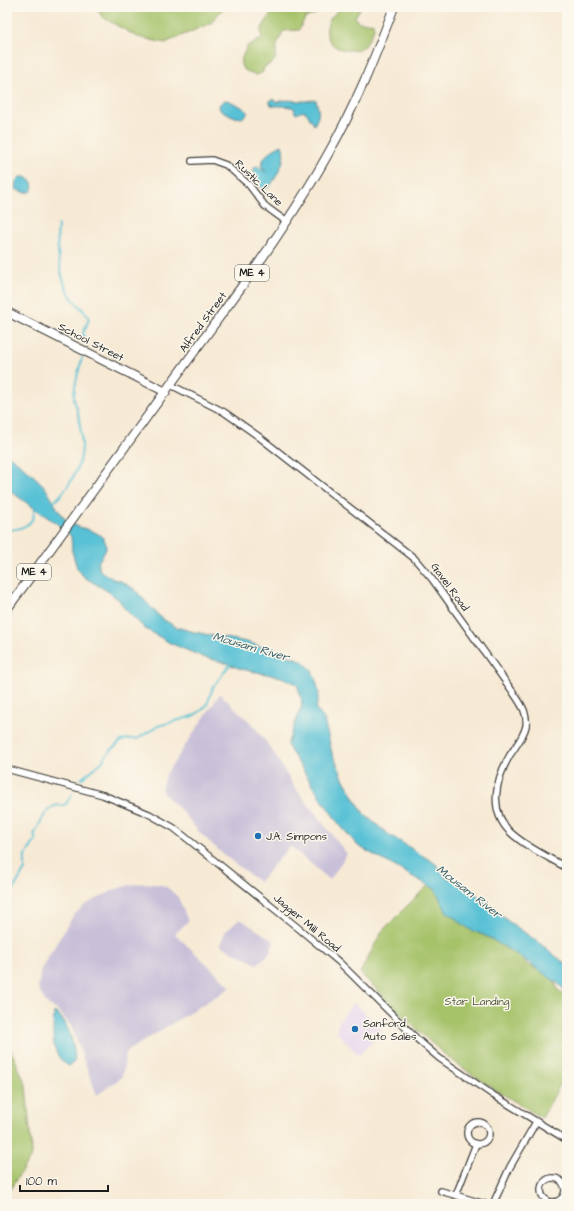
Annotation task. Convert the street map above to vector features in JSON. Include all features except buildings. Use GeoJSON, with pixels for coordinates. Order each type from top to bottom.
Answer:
{"type":"FeatureCollection","features":[{"type":"Feature","properties":{"kind":"main road","name":"Alfred Street"},"geometry":{"type":"LineString","coordinates":[[7,609],[166,392],[287,222],[329,152],[354,102],[381,41],[394,7]]}},
{"type":"Feature","properties":{"kind":"main road","name":"School Street"},"geometry":{"type":"LineString","coordinates":[[7,312],[166,392]]}},
{"type":"Feature","properties":{"kind":"street","name":"Rustic Lane"},"geometry":{"type":"LineString","coordinates":[[192,161],[212,160],[226,165],[249,185],[265,206],[287,222]]}},
{"type":"Feature","properties":{"kind":"street","name":"Gavel Road"},"geometry":{"type":"LineString","coordinates":[[171,385],[224,412],[258,436],[391,539],[424,568],[513,692],[524,710],[526,725],[524,732],[504,765],[497,787],[496,803],[501,818],[505,826],[516,837],[567,868]]}},
{"type":"Feature","properties":{"kind":"street","name":"Jagger Mill Road"},"geometry":{"type":"LineString","coordinates":[[7,769],[103,795],[148,814],[174,828],[339,962],[417,1039],[439,1058],[465,1077],[567,1140]]}},
{"type":"Feature","properties":{"kind":"street"},"geometry":{"type":"LineString","coordinates":[[480,1122],[488,1129],[488,1136],[484,1143],[476,1144],[470,1141],[466,1131],[470,1125],[480,1122]]}},
{"type":"Feature","properties":{"kind":"street"},"geometry":{"type":"LineString","coordinates":[[494,1204],[510,1167],[536,1122]]}},
{"type":"Feature","properties":{"kind":"street"},"geometry":{"type":"LineString","coordinates":[[456,1196],[476,1144]]}},
{"type":"Feature","properties":{"kind":"street"},"geometry":{"type":"LineString","coordinates":[[549,1179],[557,1179],[563,1184],[564,1194],[559,1200],[547,1202],[542,1196],[541,1188],[549,1179]]}},
{"type":"Feature","properties":{"kind":"street"},"geometry":{"type":"LineString","coordinates":[[440,1191],[484,1204]]}},
{"type":"Feature","properties":{"kind":"shaded area"},"geometry":{"type":"Polygon","coordinates":[[[220,694],[253,725],[270,747],[293,785],[347,854],[330,880],[290,846],[259,882],[224,855],[198,831],[182,811],[165,795],[161,788],[166,774],[220,694]]]}},
{"type":"Feature","properties":{"kind":"shaded area"},"geometry":{"type":"Polygon","coordinates":[[[144,883],[162,885],[178,897],[188,921],[175,934],[231,987],[126,1052],[122,1077],[97,1095],[71,1026],[57,1010],[46,1003],[38,988],[41,969],[73,916],[85,905],[116,889],[144,883]]]}},
{"type":"Feature","properties":{"kind":"shaded area"},"geometry":{"type":"Polygon","coordinates":[[[240,919],[274,941],[270,953],[257,964],[220,945],[225,932],[240,919]]]}},
{"type":"Feature","properties":{"kind":"shaded area"},"geometry":{"type":"Polygon","coordinates":[[[354,1003],[383,1031],[359,1055],[337,1032],[339,1022],[354,1003]]]}},
{"type":"Feature","properties":{"kind":"green space"},"geometry":{"type":"Polygon","coordinates":[[[97,7],[224,7],[211,23],[165,43],[138,37],[102,17],[97,7]]]}},
{"type":"Feature","properties":{"kind":"green space"},"geometry":{"type":"Polygon","coordinates":[[[275,7],[321,7],[316,14],[305,18],[299,30],[283,31],[277,45],[275,60],[271,64],[264,67],[263,72],[257,75],[250,73],[242,67],[241,60],[248,45],[262,39],[261,30],[275,7]]]}},
{"type":"Feature","properties":{"kind":"green space"},"geometry":{"type":"Polygon","coordinates":[[[342,7],[361,7],[355,17],[358,22],[373,23],[374,29],[365,46],[355,50],[346,50],[335,46],[328,39],[327,27],[329,21],[342,7]]]}},
{"type":"Feature","properties":{"kind":"green space","name":"Star Landing"},"geometry":{"type":"Polygon","coordinates":[[[431,882],[506,946],[525,960],[526,964],[552,976],[558,990],[567,998],[567,1072],[542,1118],[478,1078],[442,1052],[410,1023],[360,973],[382,931],[431,882]]]}},
{"type":"Feature","properties":{"kind":"green space"},"geometry":{"type":"Polygon","coordinates":[[[7,1047],[10,1048],[26,1085],[32,1155],[7,1194],[7,1047]]]}},
{"type":"Feature","properties":{"kind":"water"},"geometry":{"type":"Polygon","coordinates":[[[274,99],[277,102],[284,100],[316,100],[318,113],[314,125],[313,121],[304,111],[297,114],[295,113],[294,108],[271,105],[269,101],[274,99]]]}},
{"type":"Feature","properties":{"kind":"water"},"geometry":{"type":"Polygon","coordinates":[[[227,100],[240,106],[247,111],[247,114],[242,118],[235,117],[220,110],[219,105],[223,101],[227,100]]]}},
{"type":"Feature","properties":{"kind":"water"},"geometry":{"type":"Polygon","coordinates":[[[282,145],[284,157],[280,169],[270,186],[263,190],[258,183],[253,169],[257,166],[266,172],[261,166],[264,158],[266,155],[282,145]]]}},
{"type":"Feature","properties":{"kind":"water"},"geometry":{"type":"Polygon","coordinates":[[[20,177],[31,181],[33,186],[31,192],[24,192],[15,189],[16,181],[20,177]]]}},
{"type":"Feature","properties":{"kind":"water","name":"Mousam River"},"geometry":{"type":"Polygon","coordinates":[[[7,455],[27,470],[44,486],[66,520],[76,526],[94,532],[104,539],[106,544],[105,551],[98,563],[100,571],[134,589],[161,618],[176,627],[247,642],[301,660],[311,669],[315,677],[319,693],[316,709],[324,719],[332,753],[344,780],[364,814],[388,834],[436,864],[446,877],[466,886],[508,921],[567,965],[567,993],[560,985],[522,958],[488,937],[469,929],[446,911],[435,889],[358,846],[339,824],[287,745],[302,705],[297,684],[281,677],[241,669],[226,663],[203,657],[170,643],[144,628],[125,609],[119,600],[84,577],[77,568],[72,551],[71,536],[60,526],[7,489],[7,455]]]}},
{"type":"Feature","properties":{"kind":"water"},"geometry":{"type":"Polygon","coordinates":[[[54,1012],[65,1023],[72,1040],[75,1057],[74,1062],[69,1066],[58,1056],[55,1049],[53,1035],[54,1012]]]}},
{"type":"Feature","properties":{"kind":"waterway"},"geometry":{"type":"LineString","coordinates":[[58,225],[57,242],[63,280],[72,298],[85,312],[89,319],[83,333],[86,344]]}},
{"type":"Feature","properties":{"kind":"waterway"},"geometry":{"type":"LineString","coordinates":[[54,502],[69,484],[80,461],[82,446],[78,413],[74,400],[74,390],[82,358]]}},
{"type":"Feature","properties":{"kind":"waterway"},"geometry":{"type":"LineString","coordinates":[[7,530],[21,528],[29,523],[32,520],[34,511],[37,507]]}},
{"type":"Feature","properties":{"kind":"waterway"},"geometry":{"type":"LineString","coordinates":[[81,779],[102,762],[105,756],[121,741],[137,739],[158,726],[193,716],[202,710],[207,705],[213,687],[231,663]]}},
{"type":"Feature","properties":{"kind":"waterway"},"geometry":{"type":"LineString","coordinates":[[7,905],[10,903],[12,892],[25,869],[25,856],[36,840],[34,835],[43,818],[51,808],[65,805],[72,795]]}},
{"type":"Feature","properties":{"kind":"place","name":"J.A. Simpons"},"geometry":{"type":"Point","coordinates":[258,836]}},
{"type":"Feature","properties":{"kind":"place","name":"Sanford Auto Sales"},"geometry":{"type":"Point","coordinates":[355,1029]}}]}
